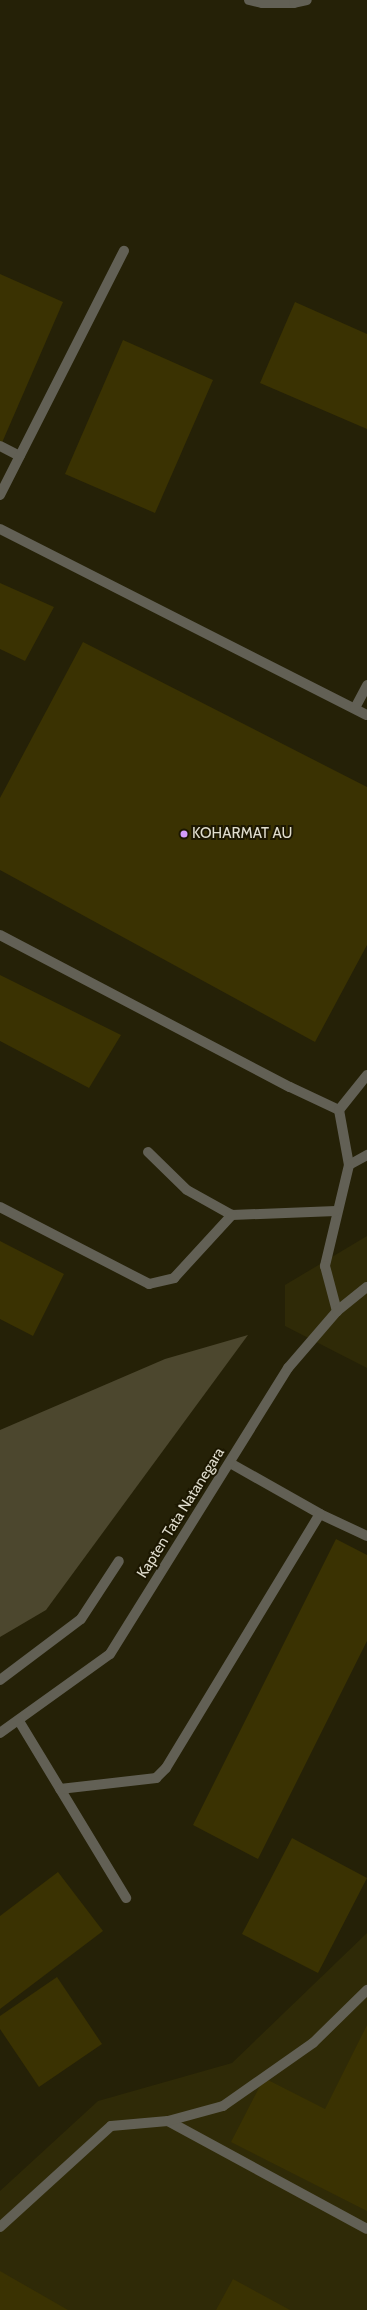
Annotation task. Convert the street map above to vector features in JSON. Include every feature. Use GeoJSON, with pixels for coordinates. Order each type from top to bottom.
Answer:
{"type":"FeatureCollection","features":[{"type":"Feature","properties":{"kind":"street"},"geometry":{"type":"LineString","coordinates":[[249,0],[262,3],[294,4],[307,0]]}},
{"type":"Feature","properties":{"kind":"street"},"geometry":{"type":"LineString","coordinates":[[0,495],[124,251]]}},
{"type":"Feature","properties":{"kind":"street"},"geometry":{"type":"LineString","coordinates":[[0,446],[20,456]]}},
{"type":"Feature","properties":{"kind":"street"},"geometry":{"type":"LineString","coordinates":[[0,529],[367,715]]}},
{"type":"Feature","properties":{"kind":"street"},"geometry":{"type":"LineString","coordinates":[[355,708],[367,685]]}},
{"type":"Feature","properties":{"kind":"street"},"geometry":{"type":"LineString","coordinates":[[0,935],[290,1087],[339,1110]]}},
{"type":"Feature","properties":{"kind":"street"},"geometry":{"type":"LineString","coordinates":[[337,1311],[325,1266],[336,1211],[349,1165],[339,1110],[367,1075]]}},
{"type":"Feature","properties":{"kind":"street"},"geometry":{"type":"LineString","coordinates":[[148,1152],[186,1190],[232,1215],[336,1211]]}},
{"type":"Feature","properties":{"kind":"street"},"geometry":{"type":"LineString","coordinates":[[349,1165],[367,1154]]}},
{"type":"Feature","properties":{"kind":"street"},"geometry":{"type":"LineString","coordinates":[[0,1207],[149,1284],[174,1278],[232,1215]]}},
{"type":"Feature","properties":{"kind":"street","name":"Kapten Tata Natanegara"},"geometry":{"type":"LineString","coordinates":[[0,1733],[19,1721],[110,1654],[288,1368],[337,1311],[367,1287]]}},
{"type":"Feature","properties":{"kind":"street"},"geometry":{"type":"LineString","coordinates":[[230,1463],[320,1514],[367,1536]]}},
{"type":"Feature","properties":{"kind":"street"},"geometry":{"type":"LineString","coordinates":[[60,1789],[156,1778],[166,1768],[320,1514]]}},
{"type":"Feature","properties":{"kind":"street"},"geometry":{"type":"LineString","coordinates":[[0,1680],[81,1619],[119,1560]]}},
{"type":"Feature","properties":{"kind":"street"},"geometry":{"type":"LineString","coordinates":[[19,1721],[126,1898]]}},
{"type":"Feature","properties":{"kind":"street"},"geometry":{"type":"LineString","coordinates":[[0,2226],[112,2126],[168,2120],[223,2106],[313,2043],[367,1990]]}},
{"type":"Feature","properties":{"kind":"street"},"geometry":{"type":"LineString","coordinates":[[168,2120],[367,2229]]}},
{"type":"Feature","properties":{"kind":"shaded area"},"geometry":{"type":"Polygon","coordinates":[[[367,1236],[367,1368],[285,1326],[285,1285],[367,1236]]]}},
{"type":"Feature","properties":{"kind":"shaded area"},"geometry":{"type":"Polygon","coordinates":[[[248,1335],[46,1610],[0,1637],[0,1430],[165,1359],[248,1335]]]}},
{"type":"Feature","properties":{"kind":"shaded area"},"geometry":{"type":"Polygon","coordinates":[[[367,1933],[367,2310],[0,2310],[0,2191],[98,2101],[232,2063],[367,1933]]]}},
{"type":"Feature","properties":{"kind":"building"},"geometry":{"type":"Polygon","coordinates":[[[0,274],[63,302],[1,445],[0,444],[0,274]]]}},
{"type":"Feature","properties":{"kind":"building"},"geometry":{"type":"Polygon","coordinates":[[[295,302],[367,334],[367,429],[260,383],[295,302]]]}},
{"type":"Feature","properties":{"kind":"building"},"geometry":{"type":"Polygon","coordinates":[[[123,340],[213,380],[155,513],[65,474],[123,340]]]}},
{"type":"Feature","properties":{"kind":"building"},"geometry":{"type":"Polygon","coordinates":[[[0,583],[54,607],[25,661],[0,649],[0,583]]]}},
{"type":"Feature","properties":{"kind":"building","name":"KOHARMAT AU"},"geometry":{"type":"Polygon","coordinates":[[[83,642],[367,787],[367,945],[315,1042],[0,870],[0,798],[83,642]]]}},
{"type":"Feature","properties":{"kind":"building"},"geometry":{"type":"Polygon","coordinates":[[[0,975],[121,1035],[89,1088],[0,1041],[0,975]]]}},
{"type":"Feature","properties":{"kind":"building"},"geometry":{"type":"Polygon","coordinates":[[[0,1241],[64,1274],[33,1336],[0,1319],[0,1241]]]}},
{"type":"Feature","properties":{"kind":"building"},"geometry":{"type":"Polygon","coordinates":[[[336,1539],[367,1555],[367,1641],[258,1859],[193,1825],[336,1539]]]}},
{"type":"Feature","properties":{"kind":"building"},"geometry":{"type":"Polygon","coordinates":[[[292,1838],[367,1878],[318,1973],[242,1934],[292,1838]]]}},
{"type":"Feature","properties":{"kind":"building"},"geometry":{"type":"Polygon","coordinates":[[[58,1872],[103,1931],[0,2009],[0,1916],[58,1872]]]}},
{"type":"Feature","properties":{"kind":"building"},"geometry":{"type":"Polygon","coordinates":[[[57,1977],[102,2044],[39,2087],[0,2029],[0,2016],[57,1977]]]}},
{"type":"Feature","properties":{"kind":"building"},"geometry":{"type":"Polygon","coordinates":[[[367,2025],[367,2211],[231,2142],[264,2078],[325,2109],[367,2025]]]}},
{"type":"Feature","properties":{"kind":"building"},"geometry":{"type":"Polygon","coordinates":[[[0,2271],[68,2310],[0,2310],[0,2271]]]}},
{"type":"Feature","properties":{"kind":"building"},"geometry":{"type":"Polygon","coordinates":[[[233,2279],[290,2310],[216,2310],[233,2279]]]}},
{"type":"Feature","properties":{"kind":"place","name":"KOHARMAT AU"},"geometry":{"type":"Point","coordinates":[184,834]}}]}
